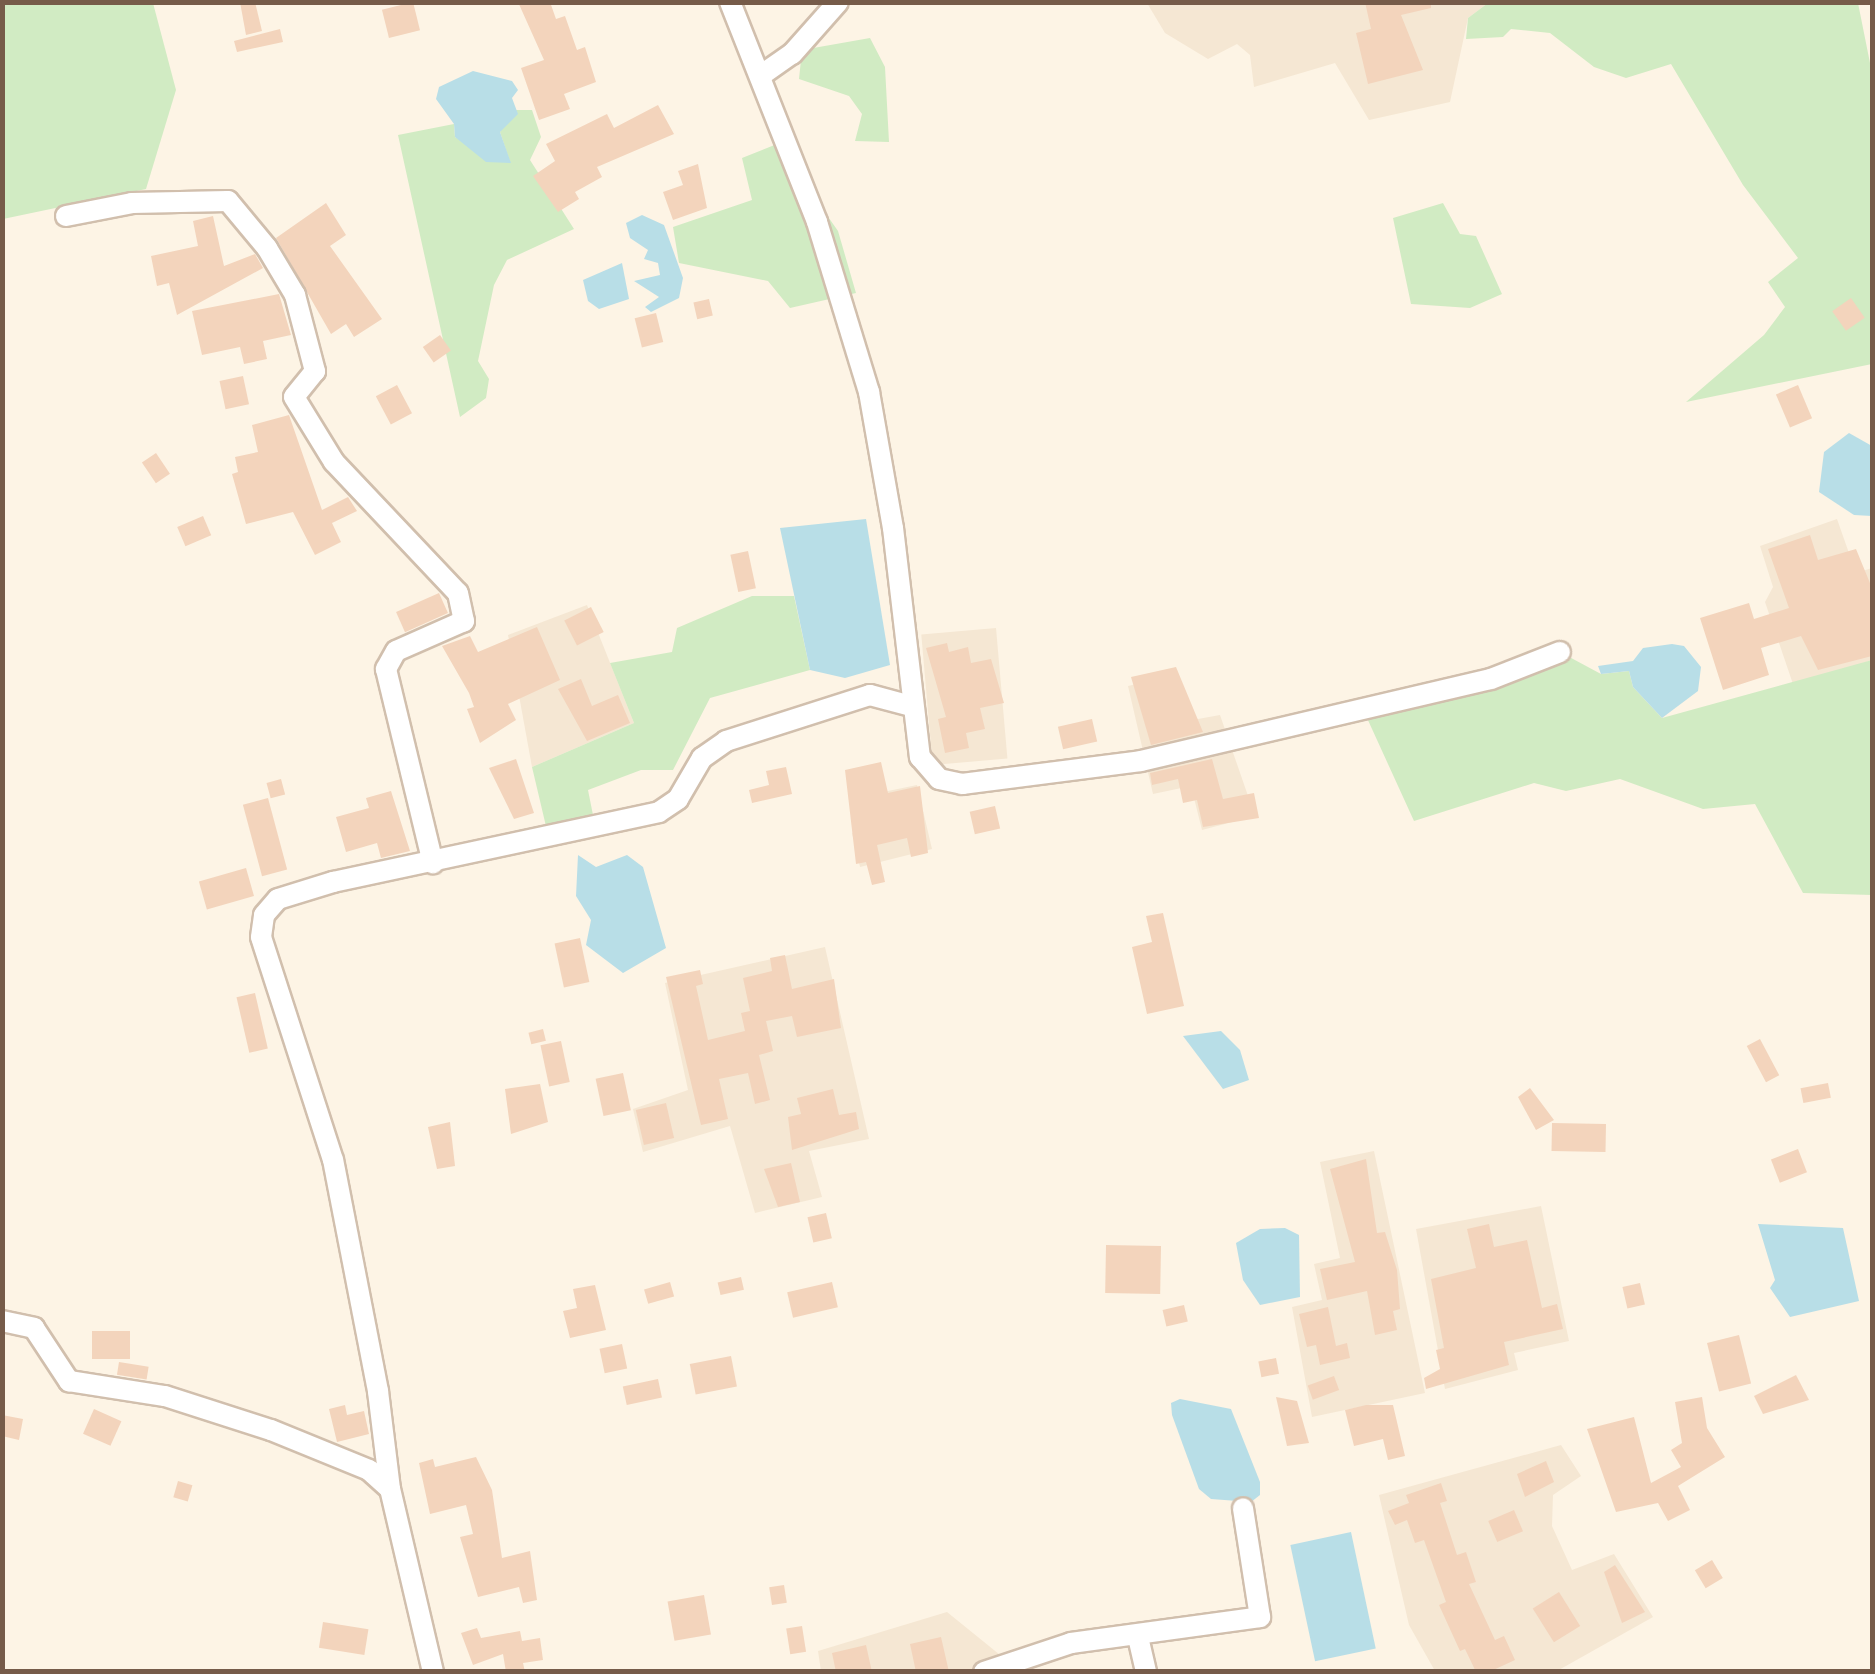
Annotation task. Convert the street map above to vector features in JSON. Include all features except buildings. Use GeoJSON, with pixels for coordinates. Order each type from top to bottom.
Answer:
{"type":"FeatureCollection","features":[{"type":"Feature","properties":{"kind":"street"},"geometry":{"type":"LineString","coordinates":[[730,2],[740,40],[760,76],[817,222],[868,392],[893,528],[920,757],[939,779],[962,784],[1141,761],[1490,680],[1560,652]]}},
{"type":"Feature","properties":{"kind":"street"},"geometry":{"type":"LineString","coordinates":[[760,76],[792,54],[831,5]]}},
{"type":"Feature","properties":{"kind":"street"},"geometry":{"type":"LineString","coordinates":[[66,216],[132,202],[228,201],[267,248],[294,296],[315,371],[294,397],[334,462],[458,593],[464,621],[396,652],[386,669],[434,862]]}},
{"type":"Feature","properties":{"kind":"street"},"geometry":{"type":"LineString","coordinates":[[433,1672],[390,1489],[378,1391],[333,1160],[261,937],[264,914],[278,899],[659,812],[726,740],[870,696],[912,706]]}},
{"type":"Feature","properties":{"kind":"street"},"geometry":{"type":"LineString","coordinates":[[2,1320],[34,1328],[69,1381],[165,1396],[271,1430],[370,1470],[390,1489]]}},
{"type":"Feature","properties":{"kind":"street"},"geometry":{"type":"LineString","coordinates":[[984,1672],[1071,1642],[1138,1637],[1260,1616],[1242,1508]]}},
{"type":"Feature","properties":{"kind":"street"},"geometry":{"type":"LineString","coordinates":[[1138,1637],[1146,1672]]}},
{"type":"Feature","properties":{"kind":"shaded area"},"geometry":{"type":"Polygon","coordinates":[[[1147,3],[1488,3],[1468,18],[1450,102],[1369,120],[1335,63],[1254,87],[1250,55],[1237,44],[1208,59],[1165,33],[1147,3]]]}},
{"type":"Feature","properties":{"kind":"shaded area"},"geometry":{"type":"Polygon","coordinates":[[[1837,519],[1856,573],[1872,568],[1872,660],[1794,687],[1765,602],[1773,587],[1760,546],[1837,519]]]}},
{"type":"Feature","properties":{"kind":"shaded area"},"geometry":{"type":"Polygon","coordinates":[[[587,605],[634,723],[532,767],[508,635],[587,605]]]}},
{"type":"Feature","properties":{"kind":"shaded area"},"geometry":{"type":"Polygon","coordinates":[[[996,628],[1007,759],[933,765],[921,635],[996,628]]]}},
{"type":"Feature","properties":{"kind":"shaded area"},"geometry":{"type":"Polygon","coordinates":[[[1170,676],[1176,723],[1220,715],[1255,816],[1202,830],[1191,786],[1153,794],[1128,686],[1170,676]]]}},
{"type":"Feature","properties":{"kind":"shaded area"},"geometry":{"type":"Polygon","coordinates":[[[917,785],[932,849],[860,867],[852,833],[867,827],[859,797],[917,785]]]}},
{"type":"Feature","properties":{"kind":"shaded area"},"geometry":{"type":"Polygon","coordinates":[[[825,947],[869,1139],[809,1151],[822,1197],[755,1213],[730,1126],[643,1152],[633,1109],[688,1090],[665,983],[825,947]]]}},
{"type":"Feature","properties":{"kind":"shaded area"},"geometry":{"type":"Polygon","coordinates":[[[1374,1151],[1425,1393],[1312,1417],[1292,1307],[1322,1300],[1314,1264],[1340,1258],[1320,1162],[1374,1151]]]}},
{"type":"Feature","properties":{"kind":"shaded area"},"geometry":{"type":"Polygon","coordinates":[[[1541,1206],[1569,1341],[1514,1353],[1518,1370],[1445,1389],[1416,1229],[1541,1206]]]}},
{"type":"Feature","properties":{"kind":"shaded area"},"geometry":{"type":"Polygon","coordinates":[[[1561,1445],[1581,1476],[1553,1495],[1552,1526],[1572,1570],[1614,1554],[1653,1617],[1557,1671],[1435,1671],[1409,1625],[1379,1495],[1561,1445]]]}},
{"type":"Feature","properties":{"kind":"shaded area"},"geometry":{"type":"Polygon","coordinates":[[[947,1612],[1020,1671],[821,1671],[818,1651],[947,1612]]]}},
{"type":"Feature","properties":{"kind":"green space"},"geometry":{"type":"Polygon","coordinates":[[[2,3],[153,3],[176,90],[146,189],[3,219],[2,3]]]}},
{"type":"Feature","properties":{"kind":"green space"},"geometry":{"type":"Polygon","coordinates":[[[1488,3],[1858,3],[1872,73],[1872,364],[1686,402],[1764,335],[1785,307],[1768,282],[1798,258],[1743,185],[1671,64],[1626,78],[1594,67],[1550,33],[1511,29],[1503,37],[1466,39],[1468,18],[1488,3]]]}},
{"type":"Feature","properties":{"kind":"green space"},"geometry":{"type":"Polygon","coordinates":[[[870,38],[885,67],[889,142],[855,141],[862,114],[849,96],[799,79],[802,50],[870,38]]]}},
{"type":"Feature","properties":{"kind":"green space"},"geometry":{"type":"Polygon","coordinates":[[[513,110],[532,110],[541,137],[530,160],[574,229],[507,260],[494,285],[478,361],[489,379],[486,398],[460,417],[398,135],[454,124],[455,137],[494,161],[510,162],[500,132],[513,110]]]}},
{"type":"Feature","properties":{"kind":"green space"},"geometry":{"type":"Polygon","coordinates":[[[777,144],[838,231],[856,293],[790,308],[768,281],[679,263],[673,227],[752,200],[742,158],[777,144]]]}},
{"type":"Feature","properties":{"kind":"green space"},"geometry":{"type":"Polygon","coordinates":[[[1443,203],[1460,234],[1476,236],[1502,294],[1470,308],[1411,304],[1393,218],[1443,203]]]}},
{"type":"Feature","properties":{"kind":"green space"},"geometry":{"type":"Polygon","coordinates":[[[752,596],[794,596],[810,670],[710,698],[673,770],[641,770],[588,790],[596,830],[549,839],[532,767],[634,723],[610,663],[672,652],[677,628],[752,596]]]}},
{"type":"Feature","properties":{"kind":"green space"},"geometry":{"type":"Polygon","coordinates":[[[1560,652],[1601,674],[1629,671],[1633,687],[1662,718],[1872,660],[1872,895],[1803,893],[1755,804],[1703,809],[1620,779],[1566,791],[1534,783],[1414,821],[1367,718],[1560,652]]]}},
{"type":"Feature","properties":{"kind":"water"},"geometry":{"type":"Polygon","coordinates":[[[473,71],[512,81],[518,90],[512,98],[518,114],[500,132],[511,163],[486,162],[455,137],[454,124],[436,99],[439,87],[473,71]]]}},
{"type":"Feature","properties":{"kind":"water"},"geometry":{"type":"Polygon","coordinates":[[[642,215],[664,225],[683,278],[679,298],[651,312],[645,307],[659,297],[634,281],[660,275],[658,263],[644,259],[648,250],[630,238],[626,223],[642,215]]]}},
{"type":"Feature","properties":{"kind":"water"},"geometry":{"type":"Polygon","coordinates":[[[622,263],[629,299],[599,309],[588,301],[583,280],[622,263]]]}},
{"type":"Feature","properties":{"kind":"water"},"geometry":{"type":"Polygon","coordinates":[[[1849,433],[1872,446],[1872,516],[1854,515],[1819,492],[1824,452],[1849,433]]]}},
{"type":"Feature","properties":{"kind":"water"},"geometry":{"type":"Polygon","coordinates":[[[866,519],[890,665],[845,678],[810,670],[780,528],[866,519]]]}},
{"type":"Feature","properties":{"kind":"water"},"geometry":{"type":"Polygon","coordinates":[[[1684,646],[1701,667],[1698,691],[1662,718],[1633,687],[1629,671],[1601,674],[1598,666],[1633,661],[1643,648],[1684,646]]]}},
{"type":"Feature","properties":{"kind":"water"},"geometry":{"type":"Polygon","coordinates":[[[578,855],[596,867],[627,855],[643,867],[666,948],[623,973],[586,945],[591,920],[576,896],[578,855]]]}},
{"type":"Feature","properties":{"kind":"water"},"geometry":{"type":"Polygon","coordinates":[[[1221,1031],[1240,1050],[1249,1080],[1223,1089],[1183,1036],[1221,1031]]]}},
{"type":"Feature","properties":{"kind":"water"},"geometry":{"type":"Polygon","coordinates":[[[1758,1224],[1843,1228],[1859,1301],[1790,1317],[1770,1288],[1775,1280],[1758,1224]]]}},
{"type":"Feature","properties":{"kind":"water"},"geometry":{"type":"Polygon","coordinates":[[[1285,1228],[1299,1235],[1300,1297],[1260,1305],[1243,1280],[1236,1243],[1260,1229],[1285,1228]]]}},
{"type":"Feature","properties":{"kind":"water"},"geometry":{"type":"Polygon","coordinates":[[[1180,1399],[1231,1409],[1260,1482],[1260,1495],[1251,1502],[1211,1499],[1199,1489],[1172,1415],[1171,1403],[1180,1399]]]}},
{"type":"Feature","properties":{"kind":"water"},"geometry":{"type":"Polygon","coordinates":[[[1351,1532],[1376,1648],[1315,1661],[1290,1545],[1351,1532]]]}}]}
